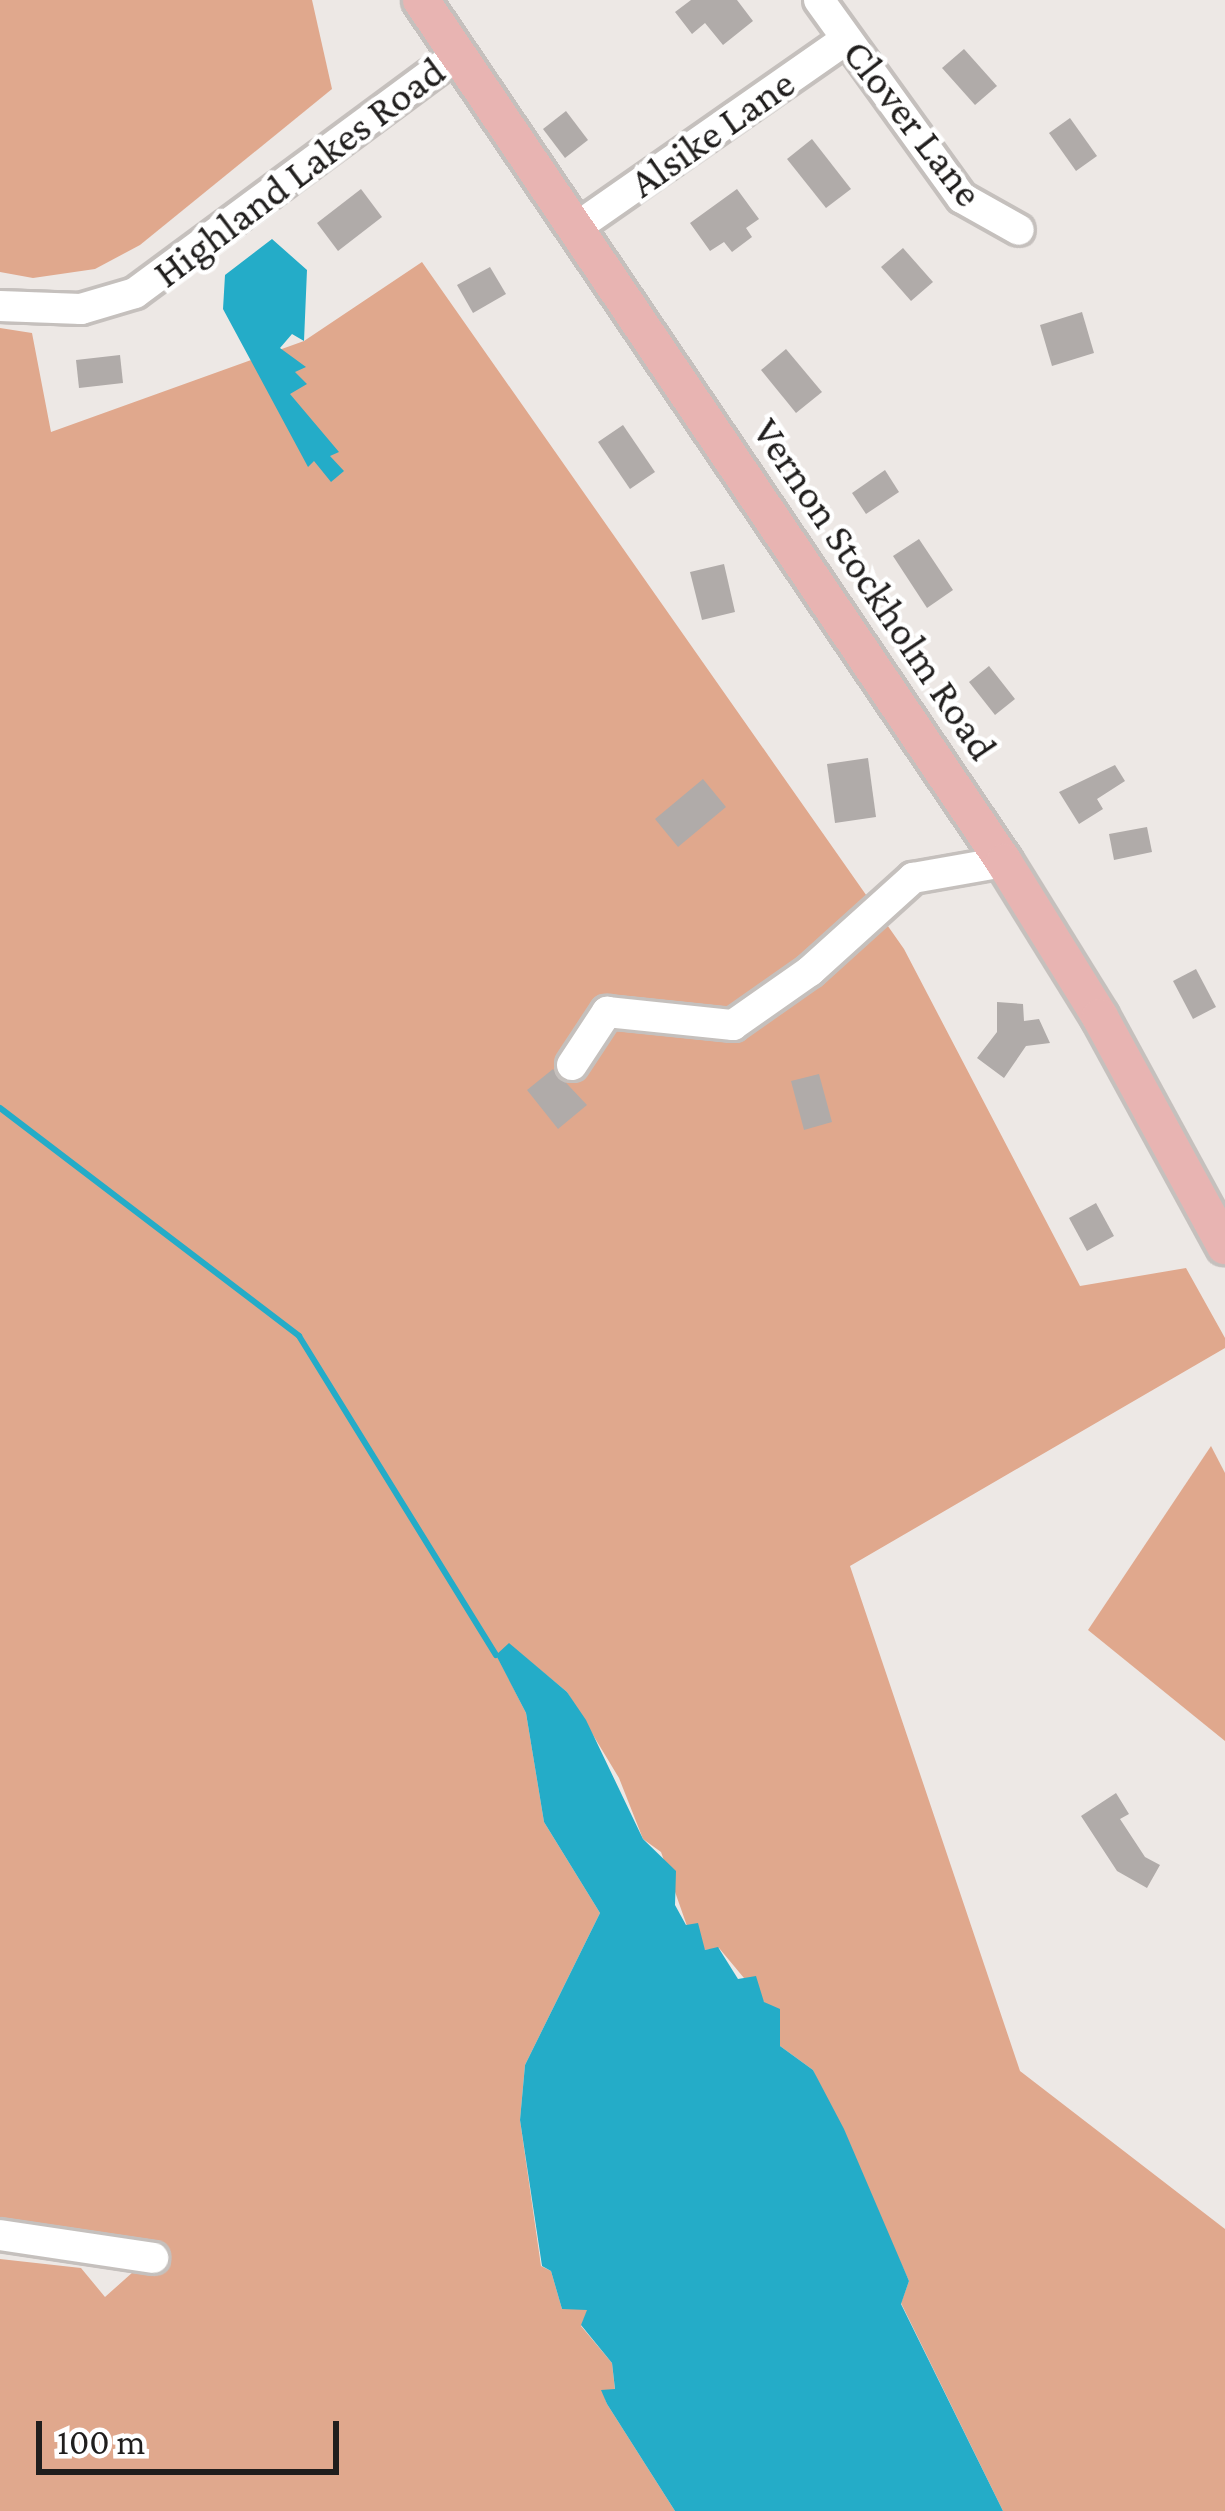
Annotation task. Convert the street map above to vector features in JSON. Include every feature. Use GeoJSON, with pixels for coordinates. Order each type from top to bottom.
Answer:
{"type":"FeatureCollection","features":[{"type":"Feature","properties":{"kind":"main road","name":"Vernon Stockholm Road"},"geometry":{"type":"LineString","coordinates":[[421,0],[1004,862],[1100,1017],[1225,1246]]}},
{"type":"Feature","properties":{"kind":"street","name":"Clover Lane"},"geometry":{"type":"LineString","coordinates":[[819,0],[962,198],[1019,230]]}},
{"type":"Feature","properties":{"kind":"street","name":"Alsike Lane"},"geometry":{"type":"LineString","coordinates":[[577,227],[846,39]]}},
{"type":"Feature","properties":{"kind":"street","name":"Highland Lakes Road"},"geometry":{"type":"LineString","coordinates":[[0,306],[81,309],[135,293],[458,54]]}},
{"type":"Feature","properties":{"kind":"street"},"geometry":{"type":"LineString","coordinates":[[572,1065],[607,1012],[734,1025],[810,971],[913,878],[1004,862]]}},
{"type":"Feature","properties":{"kind":"street"},"geometry":{"type":"LineString","coordinates":[[0,2235],[152,2258]]}},
{"type":"Feature","properties":{"kind":"shaded area"},"geometry":{"type":"Polygon","coordinates":[[[0,0],[312,0],[332,89],[140,245],[95,269],[33,278],[0,272],[0,0]]]}},
{"type":"Feature","properties":{"kind":"shaded area"},"geometry":{"type":"Polygon","coordinates":[[[422,262],[904,949],[1080,1286],[1186,1268],[1225,1338],[1225,1348],[850,1566],[1020,2071],[1225,2229],[1225,2511],[1003,2511],[901,2303],[909,2281],[813,2070],[780,2046],[764,2002],[719,1948],[705,1950],[687,1926],[661,1852],[643,1839],[619,1778],[567,1692],[509,1644],[497,1656],[526,1713],[544,1822],[600,1913],[525,2065],[520,2120],[541,2266],[551,2271],[562,2309],[588,2309],[581,2326],[612,2363],[615,2390],[602,2390],[607,2404],[675,2511],[0,2511],[0,2259],[81,2268],[105,2297],[133,2272],[163,2272],[167,2246],[0,2218],[0,328],[32,333],[51,432],[304,341],[422,262]]]}},
{"type":"Feature","properties":{"kind":"shaded area"},"geometry":{"type":"Polygon","coordinates":[[[1211,1446],[1225,1473],[1225,1741],[1088,1630],[1211,1446]]]}},
{"type":"Feature","properties":{"kind":"water"},"geometry":{"type":"Polygon","coordinates":[[[272,239],[307,270],[304,341],[292,334],[280,348],[306,367],[295,372],[307,384],[290,394],[339,452],[330,456],[344,471],[331,482],[314,461],[308,467],[223,309],[225,275],[272,239]]]}},
{"type":"Feature","properties":{"kind":"water"},"geometry":{"type":"Polygon","coordinates":[[[509,1643],[567,1692],[586,1720],[643,1839],[676,1871],[675,1905],[686,1925],[698,1923],[705,1950],[718,1947],[738,1979],[756,1976],[764,2002],[780,2009],[780,2046],[813,2070],[844,2129],[909,2281],[901,2304],[1003,2511],[675,2511],[607,2404],[601,2390],[615,2389],[612,2363],[581,2325],[587,2310],[562,2309],[551,2271],[542,2266],[520,2120],[525,2065],[600,1913],[544,1822],[526,1713],[496,1655],[509,1643]]]}},
{"type":"Feature","properties":{"kind":"building"},"geometry":{"type":"Polygon","coordinates":[[[691,0],[737,0],[753,21],[723,45],[705,23],[692,34],[675,12],[691,0]]]}},
{"type":"Feature","properties":{"kind":"building"},"geometry":{"type":"Polygon","coordinates":[[[964,49],[997,86],[975,105],[942,68],[964,49]]]}},
{"type":"Feature","properties":{"kind":"building"},"geometry":{"type":"Polygon","coordinates":[[[566,111],[588,140],[565,158],[543,129],[566,111]]]}},
{"type":"Feature","properties":{"kind":"building"},"geometry":{"type":"Polygon","coordinates":[[[1070,118],[1097,156],[1076,171],[1049,133],[1070,118]]]}},
{"type":"Feature","properties":{"kind":"building"},"geometry":{"type":"Polygon","coordinates":[[[812,139],[851,189],[826,208],[787,159],[812,139]]]}},
{"type":"Feature","properties":{"kind":"building"},"geometry":{"type":"Polygon","coordinates":[[[361,189],[382,217],[338,251],[317,223],[361,189]]]}},
{"type":"Feature","properties":{"kind":"building"},"geometry":{"type":"Polygon","coordinates":[[[737,189],[759,219],[746,228],[752,237],[732,252],[724,242],[710,251],[690,223],[737,189]]]}},
{"type":"Feature","properties":{"kind":"building"},"geometry":{"type":"Polygon","coordinates":[[[903,248],[933,282],[911,301],[881,267],[903,248]]]}},
{"type":"Feature","properties":{"kind":"building"},"geometry":{"type":"Polygon","coordinates":[[[490,267],[506,294],[473,313],[457,285],[490,267]]]}},
{"type":"Feature","properties":{"kind":"building"},"geometry":{"type":"Polygon","coordinates":[[[1082,312],[1094,353],[1052,366],[1040,325],[1082,312]]]}},
{"type":"Feature","properties":{"kind":"building"},"geometry":{"type":"Polygon","coordinates":[[[786,349],[822,392],[796,413],[761,370],[786,349]]]}},
{"type":"Feature","properties":{"kind":"building"},"geometry":{"type":"Polygon","coordinates":[[[120,355],[123,383],[79,388],[76,360],[120,355]]]}},
{"type":"Feature","properties":{"kind":"building"},"geometry":{"type":"Polygon","coordinates":[[[623,425],[655,472],[630,489],[598,442],[623,425]]]}},
{"type":"Feature","properties":{"kind":"building"},"geometry":{"type":"Polygon","coordinates":[[[885,470],[899,492],[866,514],[852,493],[885,470]]]}},
{"type":"Feature","properties":{"kind":"building"},"geometry":{"type":"Polygon","coordinates":[[[919,539],[953,590],[927,608],[893,556],[919,539]]]}},
{"type":"Feature","properties":{"kind":"building"},"geometry":{"type":"Polygon","coordinates":[[[724,564],[735,612],[702,620],[690,572],[724,564]]]}},
{"type":"Feature","properties":{"kind":"building"},"geometry":{"type":"Polygon","coordinates":[[[989,666],[1015,699],[995,715],[969,682],[989,666]]]}},
{"type":"Feature","properties":{"kind":"building"},"geometry":{"type":"Polygon","coordinates":[[[868,758],[876,817],[835,823],[827,764],[868,758]]]}},
{"type":"Feature","properties":{"kind":"building"},"geometry":{"type":"Polygon","coordinates":[[[1115,765],[1125,781],[1097,799],[1103,809],[1079,824],[1059,792],[1115,765]]]}},
{"type":"Feature","properties":{"kind":"building"},"geometry":{"type":"Polygon","coordinates":[[[703,779],[726,807],[678,847],[655,819],[703,779]]]}},
{"type":"Feature","properties":{"kind":"building"},"geometry":{"type":"Polygon","coordinates":[[[1147,827],[1152,852],[1114,860],[1109,834],[1147,827]]]}},
{"type":"Feature","properties":{"kind":"building"},"geometry":{"type":"Polygon","coordinates":[[[1196,969],[1216,1007],[1193,1019],[1173,981],[1196,969]]]}},
{"type":"Feature","properties":{"kind":"building"},"geometry":{"type":"Polygon","coordinates":[[[997,1002],[1023,1004],[1024,1021],[1039,1019],[1050,1043],[1026,1046],[1004,1078],[977,1058],[997,1032],[997,1002]]]}},
{"type":"Feature","properties":{"kind":"building"},"geometry":{"type":"Polygon","coordinates":[[[553,1069],[587,1105],[558,1129],[527,1090],[553,1069]]]}},
{"type":"Feature","properties":{"kind":"building"},"geometry":{"type":"Polygon","coordinates":[[[819,1074],[832,1122],[804,1130],[791,1081],[819,1074]]]}},
{"type":"Feature","properties":{"kind":"building"},"geometry":{"type":"Polygon","coordinates":[[[1096,1203],[1114,1236],[1087,1251],[1069,1218],[1096,1203]]]}},
{"type":"Feature","properties":{"kind":"building"},"geometry":{"type":"Polygon","coordinates":[[[1116,1793],[1129,1814],[1120,1819],[1145,1857],[1160,1865],[1147,1888],[1117,1871],[1081,1816],[1116,1793]]]}},
{"type":"Feature","properties":{"kind":"waterway"},"geometry":{"type":"LineString","coordinates":[[0,1108],[299,1336],[496,1655]]}}]}
